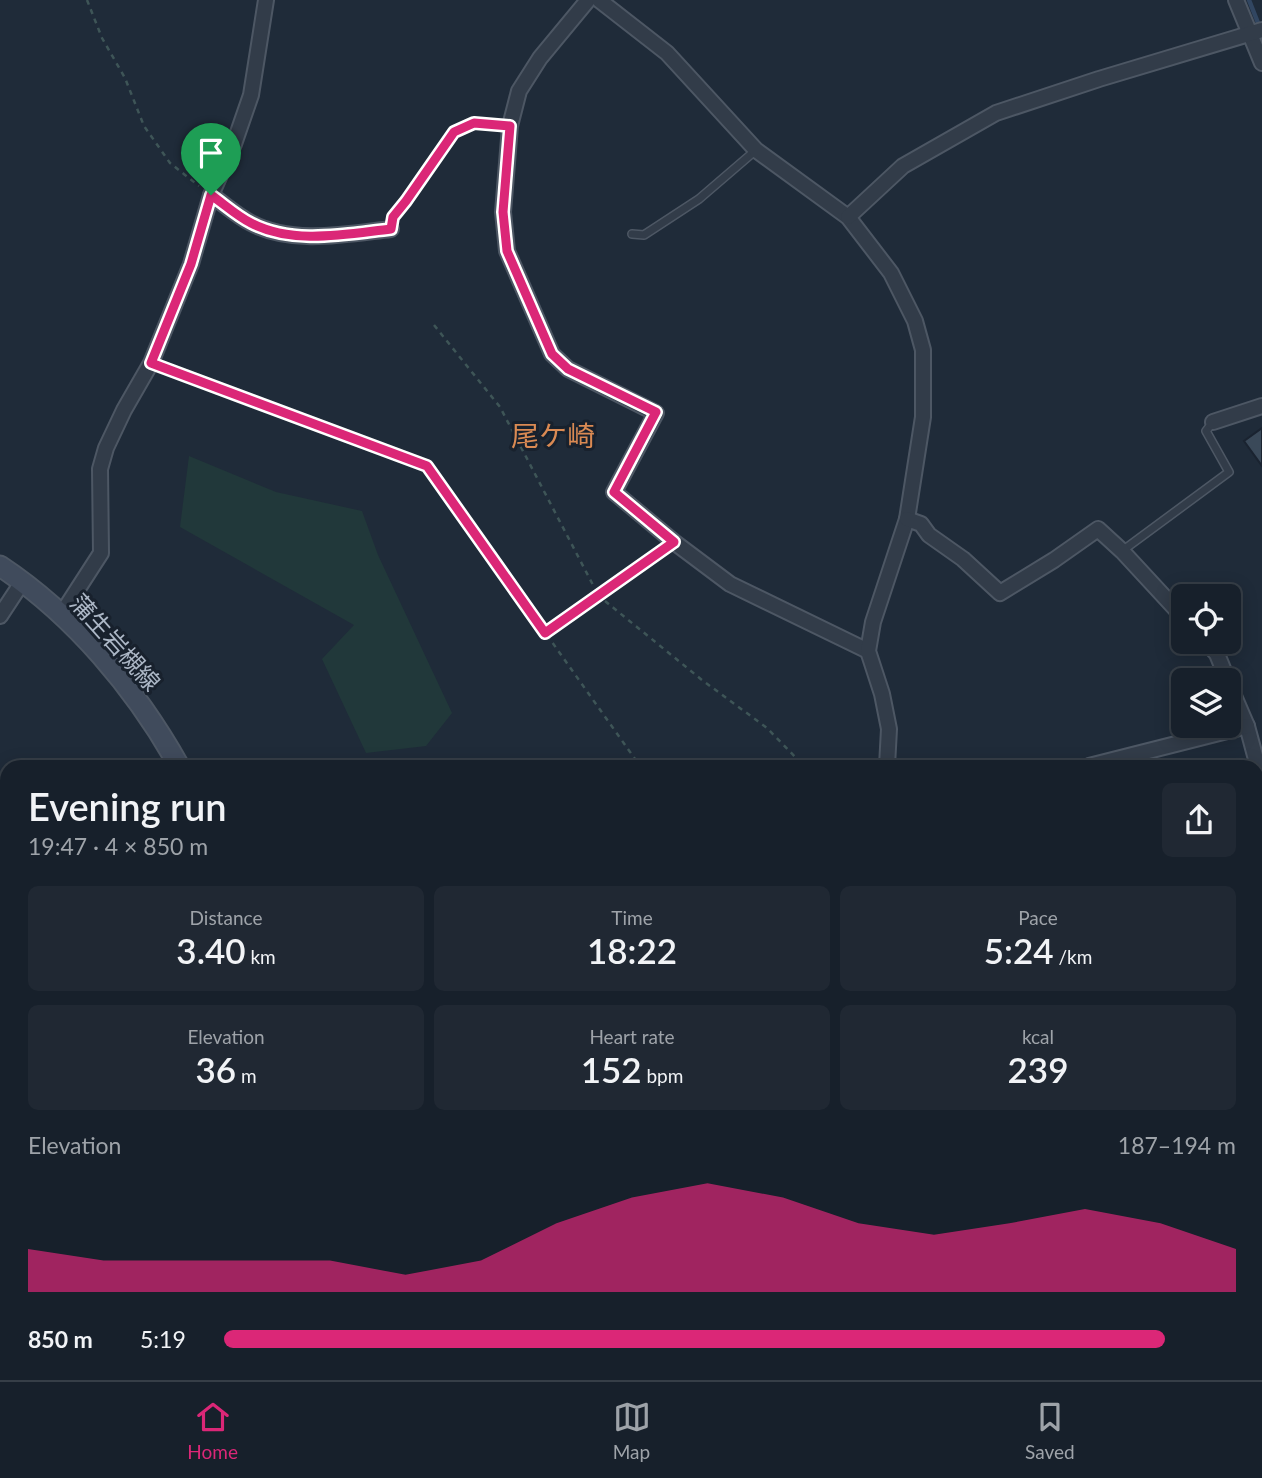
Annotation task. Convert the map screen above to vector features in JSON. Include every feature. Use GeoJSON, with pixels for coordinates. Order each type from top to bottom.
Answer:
{"type":"FeatureCollection","features":[{"type":"Feature","properties":{"kind":"main road","name":"蒲生岩槻線"},"geometry":{"type":"LineString","coordinates":[[0,566],[23,581],[61,615],[104,660],[146,713],[175,760]]}},
{"type":"Feature","properties":{"kind":"street"},"geometry":{"type":"LineString","coordinates":[[61,615],[101,553],[100,469],[106,448],[151,363],[191,264],[211,195],[234,144],[251,94],[266,0]]}},
{"type":"Feature","properties":{"kind":"street"},"geometry":{"type":"LineString","coordinates":[[588,0],[540,58],[519,90],[510,126],[503,212],[507,251],[522,290],[552,354],[568,369],[656,412],[614,492],[730,584],[868,650]]}},
{"type":"Feature","properties":{"kind":"street"},"geometry":{"type":"LineString","coordinates":[[599,0],[667,53],[756,150],[848,217],[891,273],[915,321],[923,350],[923,417],[907,519],[873,622],[868,650],[890,729],[887,760]]}},
{"type":"Feature","properties":{"kind":"street"},"geometry":{"type":"LineString","coordinates":[[1236,0],[1256,32],[1262,63]]}},
{"type":"Feature","properties":{"kind":"street"},"geometry":{"type":"LineString","coordinates":[[848,217],[903,166],[996,113],[1256,32]]}},
{"type":"Feature","properties":{"kind":"street"},"geometry":{"type":"LineString","coordinates":[[211,195],[252,224],[291,235],[337,235],[391,229]]}},
{"type":"Feature","properties":{"kind":"street"},"geometry":{"type":"LineString","coordinates":[[1213,422],[1262,406]]}},
{"type":"Feature","properties":{"kind":"street"},"geometry":{"type":"LineString","coordinates":[[907,519],[921,524],[929,535],[963,559],[1000,593],[1098,529],[1171,604]]}},
{"type":"Feature","properties":{"kind":"street"},"geometry":{"type":"LineString","coordinates":[[0,616],[23,581]]}},
{"type":"Feature","properties":{"kind":"street"},"geometry":{"type":"LineString","coordinates":[[1241,712],[1256,760]]}},
{"type":"Feature","properties":{"kind":"street"},"geometry":{"type":"LineString","coordinates":[[1112,760],[1247,726]]}},
{"type":"Feature","properties":{"kind":"lane"},"geometry":{"type":"LineString","coordinates":[[632,234],[644,235],[699,199],[756,150]]}},
{"type":"Feature","properties":{"kind":"lane"},"geometry":{"type":"LineString","coordinates":[[1122,551],[1229,472],[1206,431],[1213,422]]}},
{"type":"Feature","properties":{"kind":"lane"},"geometry":{"type":"LineString","coordinates":[[598,595],[674,542]]}},
{"type":"Feature","properties":{"kind":"path"},"geometry":{"type":"LineString","coordinates":[[87,0],[102,38],[125,78],[144,126],[170,163],[211,195]]}},
{"type":"Feature","properties":{"kind":"path"},"geometry":{"type":"LineString","coordinates":[[391,229],[393,217],[454,132],[474,123],[510,126]]}},
{"type":"Feature","properties":{"kind":"path"},"geometry":{"type":"LineString","coordinates":[[435,325],[500,407],[598,595],[702,680],[766,727],[798,760]]}},
{"type":"Feature","properties":{"kind":"path"},"geometry":{"type":"LineString","coordinates":[[151,363],[427,466],[636,760]]}},
{"type":"Feature","properties":{"kind":"path"},"geometry":{"type":"LineString","coordinates":[[545,633],[598,595]]}},
{"type":"Feature","properties":{"kind":"green space"},"geometry":{"type":"Polygon","coordinates":[[[189,456],[276,492],[362,511],[378,555],[452,713],[426,746],[366,753],[322,659],[354,625],[180,527],[189,456]]]}},
{"type":"Feature","properties":{"kind":"building"},"geometry":{"type":"Polygon","coordinates":[[[1262,428],[1262,466],[1244,441],[1262,428]]]}},
{"type":"Feature","properties":{"kind":"waterway"},"geometry":{"type":"LineString","coordinates":[[1249,0],[1260,28]]}},
{"type":"Feature","properties":{"kind":"district","name":"尾ケ崎"},"geometry":{"type":"Point","coordinates":[553,435]}},
{"type":"Feature","properties":{"kind":"route"},"geometry":{"type":"LineString","coordinates":[[474,123],[510,126],[503,212],[507,251],[522,290],[552,354],[568,369],[656,412],[614,492],[674,542],[545,633],[427,466],[151,363],[191,264],[211,195],[252,224],[291,235],[337,235],[391,229],[393,217],[454,132],[474,123]]}}]}
